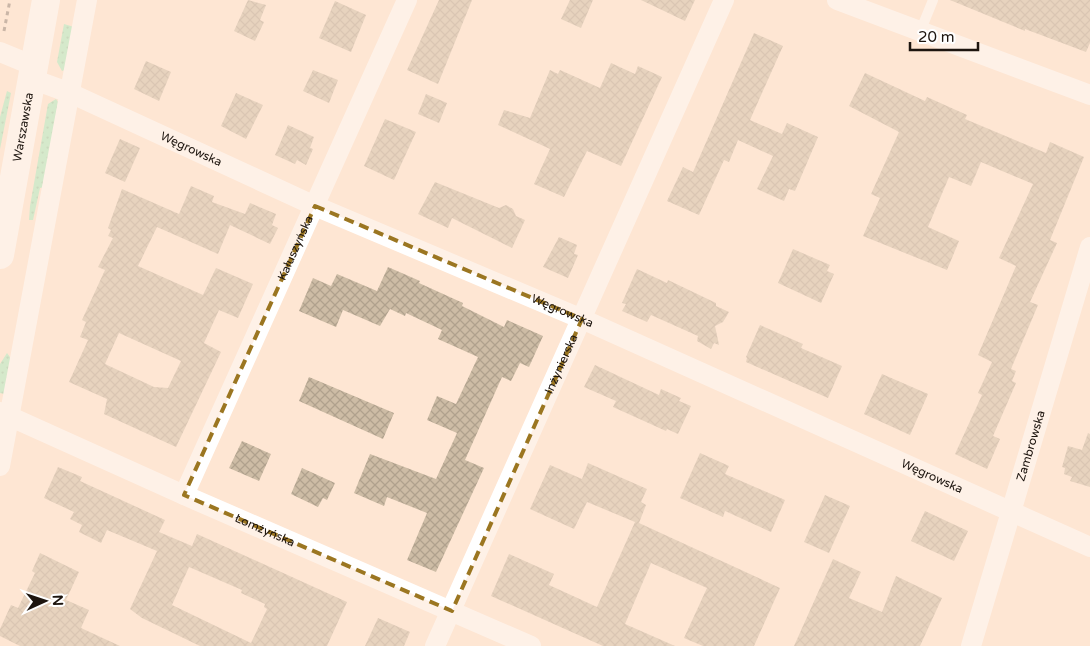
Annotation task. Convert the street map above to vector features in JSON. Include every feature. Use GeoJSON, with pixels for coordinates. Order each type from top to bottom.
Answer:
{"type":"FeatureCollection","features":[{"type":"Feature","properties":{"kind":"main road","name":"Warszawska"},"geometry":{"type":"LineString","coordinates":[[0,255],[46,0]]}},
{"type":"Feature","properties":{"kind":"street"},"geometry":{"type":"LineString","coordinates":[[0,466],[5,413],[87,0]]}},
{"type":"Feature","properties":{"kind":"street","name":"Kałuszyńska"},"geometry":{"type":"LineString","coordinates":[[184,495],[407,0]]}},
{"type":"Feature","properties":{"kind":"street","name":"Inżynierska"},"geometry":{"type":"LineString","coordinates":[[435,646],[724,0]]}},
{"type":"Feature","properties":{"kind":"street"},"geometry":{"type":"LineString","coordinates":[[837,0],[1090,95]]}},
{"type":"Feature","properties":{"kind":"street","name":"Węgrowska"},"geometry":{"type":"LineString","coordinates":[[0,52],[70,93],[315,206],[582,319],[1090,547]]}},
{"type":"Feature","properties":{"kind":"street","name":"Zambrowska"},"geometry":{"type":"LineString","coordinates":[[971,646],[1013,512],[1090,247]]}},
{"type":"Feature","properties":{"kind":"street","name":"Łomżyńska"},"geometry":{"type":"LineString","coordinates":[[5,413],[184,495],[530,646]]}},
{"type":"Feature","properties":{"kind":"lane"},"geometry":{"type":"LineString","coordinates":[[920,32],[933,0]]}},
{"type":"Feature","properties":{"kind":"path"},"geometry":{"type":"LineString","coordinates":[[0,52],[10,0]]}},
{"type":"Feature","properties":{"kind":"highlighted area"},"geometry":{"type":"Polygon","coordinates":[[[315,206],[582,319],[452,611],[184,495],[315,206]]]}},
{"type":"Feature","properties":{"kind":"green space"},"geometry":{"type":"Polygon","coordinates":[[[64,24],[74,27],[67,69],[62,71],[57,62],[64,24]]]}},
{"type":"Feature","properties":{"kind":"green space"},"geometry":{"type":"Polygon","coordinates":[[[7,91],[11,93],[0,149],[0,117],[7,91]]]}},
{"type":"Feature","properties":{"kind":"green space"},"geometry":{"type":"Polygon","coordinates":[[[56,99],[58,102],[45,187],[40,188],[33,220],[29,220],[48,104],[56,99]]]}},
{"type":"Feature","properties":{"kind":"green space"},"geometry":{"type":"Polygon","coordinates":[[[7,353],[12,360],[4,394],[0,393],[0,364],[7,353]]]}},
{"type":"Feature","properties":{"kind":"building"},"geometry":{"type":"Polygon","coordinates":[[[248,0],[266,5],[260,20],[264,22],[255,41],[234,31],[248,0]]]}},
{"type":"Feature","properties":{"kind":"building"},"geometry":{"type":"Polygon","coordinates":[[[439,0],[472,0],[438,84],[407,70],[439,0]]]}},
{"type":"Feature","properties":{"kind":"building"},"geometry":{"type":"Polygon","coordinates":[[[570,0],[593,0],[581,28],[561,19],[570,0]]]}},
{"type":"Feature","properties":{"kind":"building"},"geometry":{"type":"Polygon","coordinates":[[[641,0],[695,0],[685,21],[641,0]]]}},
{"type":"Feature","properties":{"kind":"building"},"geometry":{"type":"Polygon","coordinates":[[[950,0],[1090,0],[1090,43],[1086,52],[1025,29],[1025,31],[950,0]]]}},
{"type":"Feature","properties":{"kind":"building"},"geometry":{"type":"Polygon","coordinates":[[[335,1],[366,15],[351,52],[319,38],[335,1]]]}},
{"type":"Feature","properties":{"kind":"building"},"geometry":{"type":"Polygon","coordinates":[[[754,33],[783,46],[750,120],[782,134],[787,123],[818,137],[795,191],[789,189],[784,201],[757,189],[773,156],[738,140],[729,162],[724,160],[699,215],[667,201],[683,167],[693,172],[754,33]]]}},
{"type":"Feature","properties":{"kind":"building"},"geometry":{"type":"Polygon","coordinates":[[[146,61],[171,72],[159,101],[134,89],[146,61]]]}},
{"type":"Feature","properties":{"kind":"building"},"geometry":{"type":"Polygon","coordinates":[[[611,63],[635,74],[638,66],[662,77],[621,166],[587,151],[564,197],[534,184],[550,149],[498,125],[504,110],[530,118],[550,70],[558,74],[560,70],[600,88],[611,63]]]}},
{"type":"Feature","properties":{"kind":"building"},"geometry":{"type":"Polygon","coordinates":[[[313,70],[338,80],[329,103],[303,91],[313,70]]]}},
{"type":"Feature","properties":{"kind":"building"},"geometry":{"type":"Polygon","coordinates":[[[865,73],[925,101],[927,97],[967,115],[965,119],[1046,153],[1050,142],[1084,157],[1050,240],[1057,243],[1030,302],[1038,305],[1011,369],[1016,371],[1012,381],[1016,383],[993,436],[1000,439],[987,469],[955,454],[982,395],[978,393],[992,362],[978,355],[1016,266],[999,258],[1033,184],[981,162],[971,186],[949,177],[928,227],[959,241],[947,270],[863,236],[880,198],[871,194],[899,132],[849,106],[865,73]]]}},
{"type":"Feature","properties":{"kind":"building"},"geometry":{"type":"Polygon","coordinates":[[[236,93],[263,105],[246,139],[221,126],[236,93]]]}},
{"type":"Feature","properties":{"kind":"building"},"geometry":{"type":"Polygon","coordinates":[[[426,94],[447,103],[439,123],[418,114],[426,94]]]}},
{"type":"Feature","properties":{"kind":"building"},"geometry":{"type":"Polygon","coordinates":[[[385,119],[416,132],[394,180],[364,166],[385,119]]]}},
{"type":"Feature","properties":{"kind":"building"},"geometry":{"type":"Polygon","coordinates":[[[288,125],[314,137],[310,148],[313,149],[306,165],[297,160],[295,164],[275,155],[288,125]]]}},
{"type":"Feature","properties":{"kind":"building"},"geometry":{"type":"Polygon","coordinates":[[[120,139],[140,148],[125,182],[105,173],[120,139]]]}},
{"type":"Feature","properties":{"kind":"building"},"geometry":{"type":"Polygon","coordinates":[[[435,182],[499,208],[506,205],[513,209],[516,216],[525,220],[512,248],[452,218],[448,228],[418,214],[435,182]]]}},
{"type":"Feature","properties":{"kind":"building"},"geometry":{"type":"Polygon","coordinates":[[[191,186],[214,196],[212,202],[245,214],[250,203],[276,214],[272,225],[278,228],[270,244],[230,225],[218,254],[157,227],[138,266],[203,295],[216,268],[253,284],[238,318],[219,310],[204,343],[221,352],[176,447],[104,414],[107,399],[69,382],[88,340],[80,337],[86,322],[82,320],[105,270],[98,267],[113,238],[108,236],[111,230],[108,228],[122,189],[179,214],[191,186]],[[119,333],[105,364],[154,387],[168,388],[181,361],[119,333]]]}},
{"type":"Feature","properties":{"kind":"building"},"geometry":{"type":"Polygon","coordinates":[[[559,237],[577,245],[574,254],[578,255],[568,278],[543,267],[559,237]]]}},
{"type":"Feature","properties":{"kind":"building"},"geometry":{"type":"Polygon","coordinates":[[[793,249],[830,265],[827,271],[834,274],[821,303],[778,283],[793,249]]]}},
{"type":"Feature","properties":{"kind":"building"},"geometry":{"type":"Polygon","coordinates":[[[388,267],[463,303],[462,306],[504,327],[507,320],[543,336],[529,367],[520,363],[511,381],[502,377],[465,460],[484,468],[436,572],[407,560],[427,513],[387,497],[384,506],[354,493],[370,454],[436,479],[457,433],[427,420],[437,396],[456,404],[478,357],[438,339],[442,330],[406,313],[405,316],[390,309],[380,326],[343,310],[336,327],[299,311],[313,278],[331,286],[337,274],[377,291],[388,267]]]}},
{"type":"Feature","properties":{"kind":"building"},"geometry":{"type":"Polygon","coordinates":[[[637,269],[667,283],[668,280],[716,303],[716,306],[729,312],[723,322],[715,326],[719,345],[714,343],[711,349],[697,341],[698,336],[651,315],[647,322],[622,311],[626,304],[622,303],[637,269]]]}},
{"type":"Feature","properties":{"kind":"building"},"geometry":{"type":"Polygon","coordinates":[[[760,325],[803,344],[801,348],[842,366],[828,398],[746,362],[746,357],[760,325]]]}},
{"type":"Feature","properties":{"kind":"building"},"geometry":{"type":"Polygon","coordinates":[[[595,365],[659,395],[661,389],[681,398],[679,401],[691,406],[678,434],[667,429],[666,431],[613,407],[616,401],[584,387],[595,365]]]}},
{"type":"Feature","properties":{"kind":"building"},"geometry":{"type":"Polygon","coordinates":[[[882,374],[928,394],[910,435],[864,414],[882,374]]]}},
{"type":"Feature","properties":{"kind":"building"},"geometry":{"type":"Polygon","coordinates":[[[309,377],[394,413],[383,439],[299,401],[309,377]]]}},
{"type":"Feature","properties":{"kind":"building"},"geometry":{"type":"Polygon","coordinates":[[[1088,433],[1090,434],[1090,487],[1070,481],[1072,477],[1064,474],[1065,468],[1062,467],[1068,446],[1082,450],[1088,433]]]}},
{"type":"Feature","properties":{"kind":"building"},"geometry":{"type":"Polygon","coordinates":[[[242,441],[271,454],[259,481],[229,468],[242,441]]]}},
{"type":"Feature","properties":{"kind":"building"},"geometry":{"type":"Polygon","coordinates":[[[700,453],[729,466],[725,474],[785,500],[771,532],[725,511],[723,517],[680,498],[700,453]]]}},
{"type":"Feature","properties":{"kind":"building"},"geometry":{"type":"Polygon","coordinates":[[[588,463],[647,489],[641,502],[646,505],[639,523],[780,588],[754,646],[703,646],[684,638],[707,588],[651,563],[625,624],[675,646],[603,646],[491,596],[509,554],[554,574],[549,585],[597,607],[635,522],[587,502],[574,529],[530,509],[550,465],[582,479],[588,463]]]}},
{"type":"Feature","properties":{"kind":"building"},"geometry":{"type":"Polygon","coordinates":[[[58,467],[82,477],[80,481],[165,520],[159,532],[192,546],[197,534],[347,602],[327,646],[200,646],[142,618],[130,609],[157,551],[107,530],[101,543],[79,532],[82,525],[70,519],[74,512],[44,498],[58,467]],[[189,567],[172,605],[251,643],[267,609],[264,607],[265,604],[241,593],[242,590],[189,567]]]}},
{"type":"Feature","properties":{"kind":"building"},"geometry":{"type":"Polygon","coordinates":[[[302,468],[335,483],[327,500],[323,498],[318,507],[291,494],[302,468]]]}},
{"type":"Feature","properties":{"kind":"building"},"geometry":{"type":"Polygon","coordinates":[[[825,495],[850,506],[829,553],[804,542],[825,495]]]}},
{"type":"Feature","properties":{"kind":"building"},"geometry":{"type":"Polygon","coordinates":[[[925,511],[968,531],[954,561],[911,541],[925,511]]]}},
{"type":"Feature","properties":{"kind":"building"},"geometry":{"type":"Polygon","coordinates":[[[40,553],[79,572],[66,600],[89,610],[81,628],[120,646],[20,646],[0,636],[0,629],[11,605],[18,608],[35,573],[32,571],[40,553]]]}},
{"type":"Feature","properties":{"kind":"building"},"geometry":{"type":"Polygon","coordinates":[[[833,559],[861,572],[849,598],[882,612],[896,576],[942,598],[920,646],[794,646],[833,559]]]}},
{"type":"Feature","properties":{"kind":"building"},"geometry":{"type":"Polygon","coordinates":[[[378,618],[410,632],[404,646],[365,646],[378,618]]]}}]}
